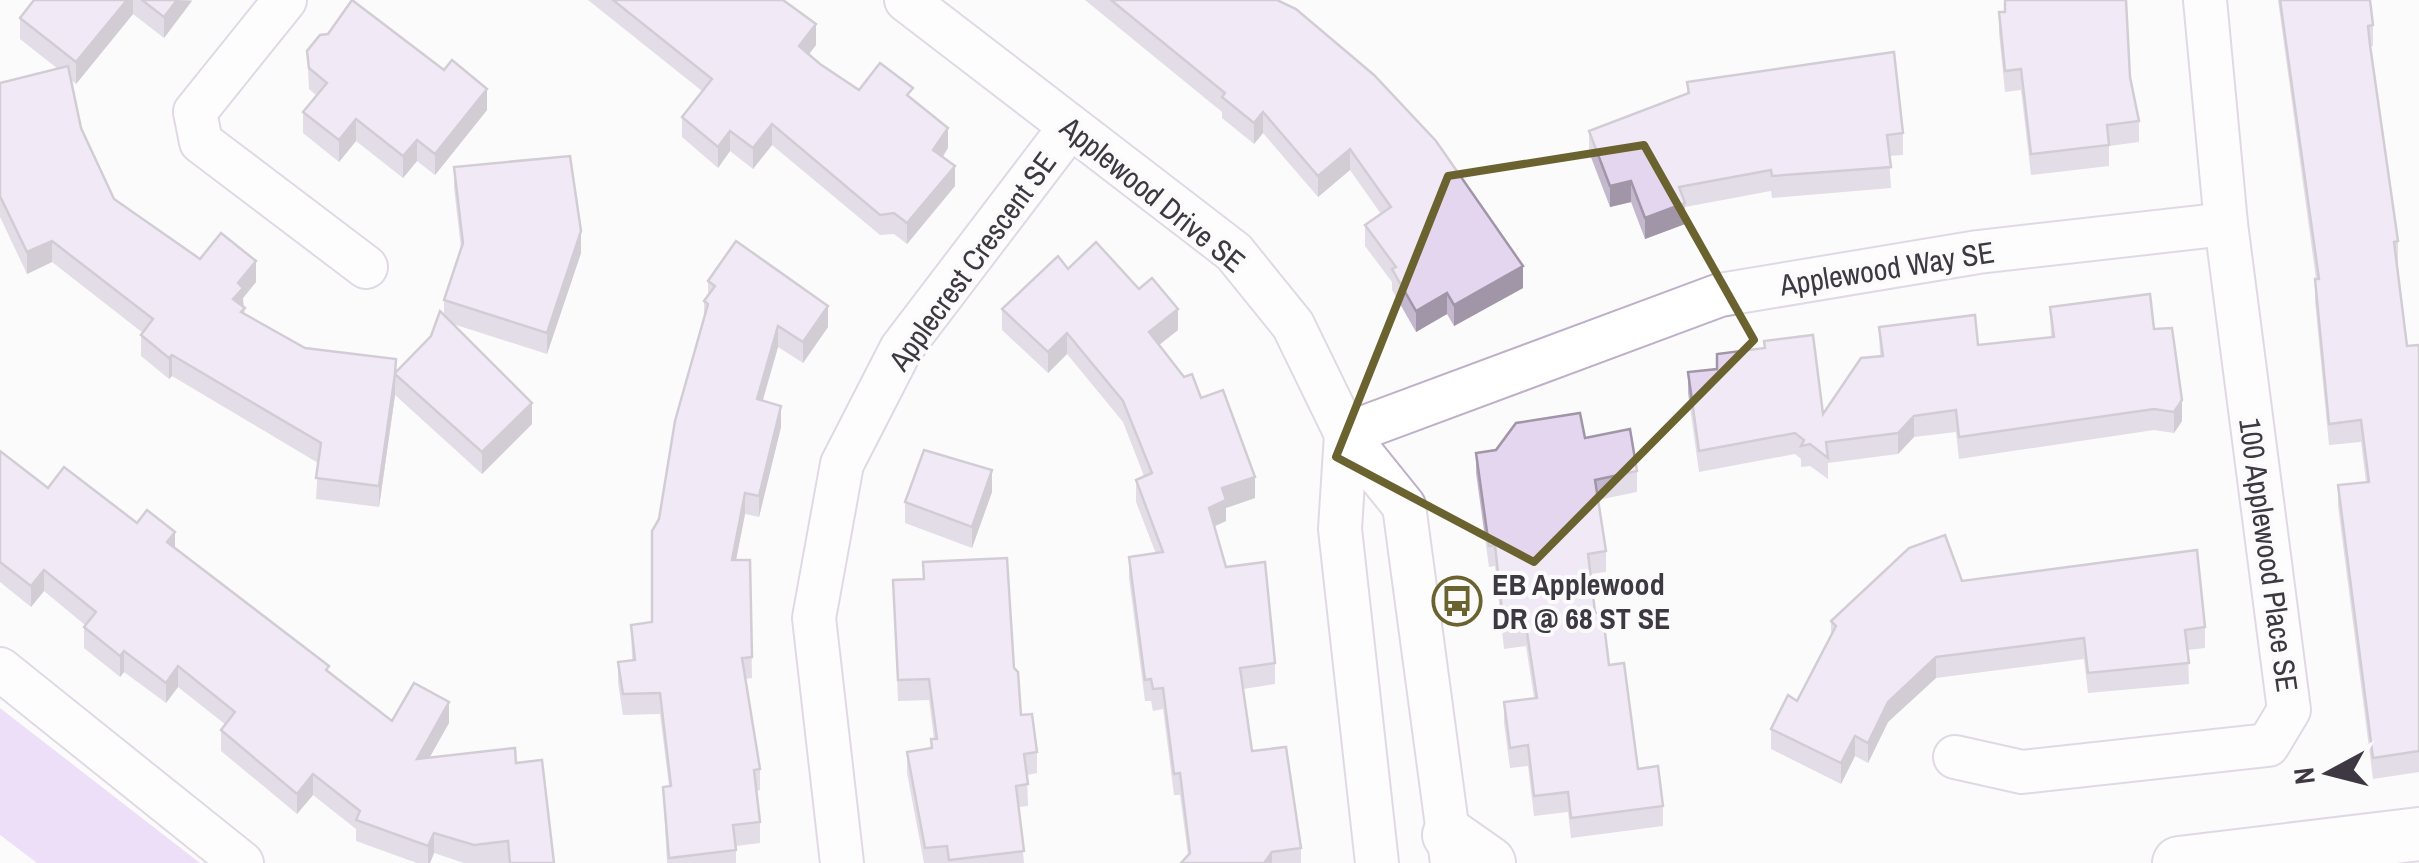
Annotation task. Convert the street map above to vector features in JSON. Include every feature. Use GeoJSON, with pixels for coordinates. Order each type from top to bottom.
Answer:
{"type":"FeatureCollection","features":[{"type":"Feature","properties":{"kind":"main road"},"geometry":{"type":"LineString","coordinates":[[2179,863],[2419,834]]}},
{"type":"Feature","properties":{"kind":"street"},"geometry":{"type":"LineString","coordinates":[[286,0],[195,112],[201,142],[366,267]]}},
{"type":"Feature","properties":{"kind":"street","name":"Applewood Drive SE"},"geometry":{"type":"LineString","coordinates":[[906,0],[1234,252],[1292,326],[1346,434],[1404,506],[1463,854]]}},
{"type":"Feature","properties":{"kind":"street"},"geometry":{"type":"LineString","coordinates":[[2206,0],[2226,224]]}},
{"type":"Feature","properties":{"kind":"street","name":"Applecrest Crescent SE"},"geometry":{"type":"LineString","coordinates":[[842,863],[814,618],[842,464],[901,349],[1070,127]]}},
{"type":"Feature","properties":{"kind":"street","name":"Applewood Way SE"},"geometry":{"type":"LineString","coordinates":[[1346,434],[1720,295],[1978,252],[2226,224]]}},
{"type":"Feature","properties":{"kind":"street","name":"100 Applewood Place SE"},"geometry":{"type":"LineString","coordinates":[[1955,758],[2022,772],[2268,746],[2290,710],[2226,224]]}},
{"type":"Feature","properties":{"kind":"street"},"geometry":{"type":"LineString","coordinates":[[1346,434],[1340,530],[1377,863]]}},
{"type":"Feature","properties":{"kind":"street"},"geometry":{"type":"LineString","coordinates":[[0,669],[242,863]]}},
{"type":"Feature","properties":{"kind":"highlighted area"},"geometry":{"type":"Polygon","coordinates":[[[1644,145],[1754,340],[1534,562],[1336,457],[1448,176],[1644,145]]]}},
{"type":"Feature","properties":{"kind":"shaded area"},"geometry":{"type":"Polygon","coordinates":[[[0,708],[200,863],[37,863],[0,835],[0,708]]]}},
{"type":"Feature","properties":{"kind":"building"},"geometry":{"type":"Polygon","coordinates":[[[34,0],[127,0],[76,62],[20,18],[34,0]]]}},
{"type":"Feature","properties":{"kind":"building"},"geometry":{"type":"Polygon","coordinates":[[[142,0],[177,0],[164,17],[142,0]]]}},
{"type":"Feature","properties":{"kind":"building"},"geometry":{"type":"Polygon","coordinates":[[[352,0],[444,70],[452,60],[487,89],[435,154],[417,140],[403,156],[356,119],[339,140],[303,112],[327,83],[309,68],[307,51],[320,35],[328,34],[352,0]]]}},
{"type":"Feature","properties":{"kind":"building"},"geometry":{"type":"Polygon","coordinates":[[[613,0],[783,0],[816,24],[799,46],[820,64],[859,90],[880,63],[913,88],[907,95],[948,128],[933,150],[955,166],[907,223],[894,213],[880,215],[772,124],[753,148],[730,131],[718,147],[682,117],[712,79],[613,0]]]}},
{"type":"Feature","properties":{"kind":"building"},"geometry":{"type":"Polygon","coordinates":[[[1111,0],[1277,0],[1296,9],[1374,75],[1436,141],[1523,266],[1454,305],[1447,293],[1416,311],[1392,269],[1396,267],[1365,225],[1391,207],[1350,149],[1318,176],[1263,112],[1254,123],[1222,97],[1225,93],[1111,0]]]}},
{"type":"Feature","properties":{"kind":"building"},"geometry":{"type":"Polygon","coordinates":[[[2005,0],[2126,0],[2130,77],[2139,121],[2107,125],[2109,145],[2031,154],[2021,69],[2005,71],[1999,12],[2005,12],[2005,0]]]}},
{"type":"Feature","properties":{"kind":"building"},"geometry":{"type":"Polygon","coordinates":[[[2280,0],[2370,0],[2370,45],[2398,241],[2394,242],[2407,346],[2419,345],[2419,751],[2373,758],[2338,485],[2369,482],[2361,420],[2329,424],[2315,279],[2319,279],[2280,0]]]}},
{"type":"Feature","properties":{"kind":"building"},"geometry":{"type":"Polygon","coordinates":[[[1894,52],[1903,133],[1887,135],[1891,167],[1772,176],[1771,170],[1679,187],[1685,203],[1645,218],[1631,181],[1610,186],[1589,131],[1689,93],[1687,82],[1894,52]]]}},
{"type":"Feature","properties":{"kind":"building"},"geometry":{"type":"Polygon","coordinates":[[[68,66],[81,128],[114,199],[200,259],[221,233],[256,261],[238,283],[243,288],[233,299],[245,308],[241,312],[305,348],[396,359],[395,373],[431,336],[440,311],[532,403],[482,452],[395,374],[379,486],[316,478],[321,443],[172,355],[169,358],[141,335],[153,319],[52,241],[27,252],[0,196],[0,83],[68,66]]]}},
{"type":"Feature","properties":{"kind":"building"},"geometry":{"type":"Polygon","coordinates":[[[570,156],[581,231],[547,333],[444,300],[463,243],[454,167],[570,156]]]}},
{"type":"Feature","properties":{"kind":"building"},"geometry":{"type":"Polygon","coordinates":[[[736,241],[828,306],[803,342],[778,326],[757,399],[781,406],[759,496],[745,493],[732,560],[750,560],[752,657],[742,658],[760,769],[754,770],[760,822],[733,825],[736,850],[669,858],[663,787],[671,786],[660,693],[623,694],[618,662],[635,660],[631,625],[652,622],[652,531],[659,519],[675,421],[708,304],[704,301],[715,286],[708,281],[736,241]]]}},
{"type":"Feature","properties":{"kind":"building"},"geometry":{"type":"Polygon","coordinates":[[[1096,242],[1139,289],[1152,278],[1178,309],[1149,332],[1184,377],[1192,374],[1201,398],[1223,390],[1255,477],[1222,488],[1226,500],[1209,508],[1226,567],[1265,562],[1275,663],[1240,668],[1252,751],[1286,747],[1301,848],[1272,852],[1264,863],[1181,863],[1190,853],[1180,773],[1174,774],[1163,688],[1153,689],[1151,679],[1145,680],[1129,557],[1163,552],[1136,480],[1152,473],[1123,401],[1067,333],[1048,352],[1002,309],[1058,256],[1068,269],[1096,242]]]}},
{"type":"Feature","properties":{"kind":"building"},"geometry":{"type":"Polygon","coordinates":[[[2150,294],[2154,329],[2172,328],[2182,400],[2174,412],[2154,409],[1959,437],[1956,410],[1914,416],[1898,433],[1826,442],[1828,458],[1810,444],[1801,446],[1804,440],[1795,433],[1699,451],[1688,372],[1717,369],[1717,354],[1765,348],[1764,341],[1813,335],[1823,414],[1861,358],[1883,356],[1879,327],[1975,315],[1978,345],[2054,337],[2050,307],[2150,294]]]}},
{"type":"Feature","properties":{"kind":"building"},"geometry":{"type":"Polygon","coordinates":[[[1580,413],[1585,438],[1630,429],[1637,471],[1595,480],[1606,551],[1588,554],[1595,612],[1603,616],[1609,665],[1624,663],[1638,769],[1658,766],[1663,806],[1571,818],[1568,792],[1534,796],[1528,745],[1510,748],[1504,702],[1537,698],[1526,626],[1504,628],[1495,545],[1489,546],[1476,453],[1496,450],[1516,423],[1580,413]]]}},
{"type":"Feature","properties":{"kind":"building"},"geometry":{"type":"Polygon","coordinates":[[[924,450],[992,470],[972,527],[905,502],[924,450]]]}},
{"type":"Feature","properties":{"kind":"building"},"geometry":{"type":"Polygon","coordinates":[[[0,451],[48,488],[64,467],[137,523],[147,510],[175,532],[167,542],[329,666],[326,670],[392,721],[414,683],[449,702],[417,759],[515,748],[516,763],[542,760],[554,863],[510,863],[508,841],[474,845],[434,833],[428,846],[356,820],[360,811],[313,774],[297,794],[221,730],[235,712],[178,666],[166,683],[124,651],[120,656],[84,627],[96,612],[44,570],[31,586],[0,562],[0,451]]]}},
{"type":"Feature","properties":{"kind":"building"},"geometry":{"type":"Polygon","coordinates":[[[1945,535],[1962,581],[2197,550],[2205,627],[2185,630],[2189,663],[2088,673],[2084,638],[1936,657],[1888,702],[1868,743],[1855,736],[1841,763],[1771,729],[1788,695],[1797,701],[1836,626],[1831,621],[1909,548],[1945,535]]]}},
{"type":"Feature","properties":{"kind":"building"},"geometry":{"type":"Polygon","coordinates":[[[1007,558],[1021,715],[1032,714],[1037,752],[1024,754],[1028,784],[1016,786],[1024,851],[949,860],[947,846],[925,848],[907,752],[932,748],[931,739],[937,739],[929,679],[898,680],[893,580],[924,579],[923,562],[1007,558]]]}},
{"type":"Feature","properties":{"kind":"place","name":"EB Applewood DR @ 68 ST SE"},"geometry":{"type":"Point","coordinates":[1457,601]}}]}
